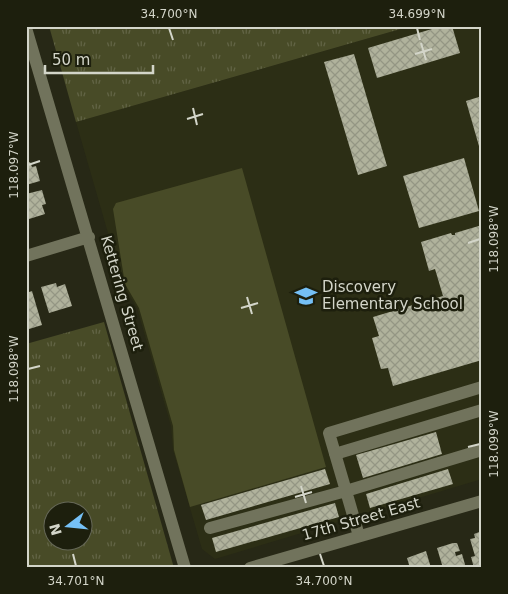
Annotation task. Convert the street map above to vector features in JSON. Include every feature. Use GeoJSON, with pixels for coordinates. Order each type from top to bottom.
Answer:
{"type":"FeatureCollection","features":[{"type":"Feature","properties":{"kind":"street","name":"Kettering Street"},"geometry":{"type":"LineString","coordinates":[[26,28],[185,568]]}},
{"type":"Feature","properties":{"kind":"street"},"geometry":{"type":"LineString","coordinates":[[26,256],[89,237]]}},
{"type":"Feature","properties":{"kind":"street"},"geometry":{"type":"LineString","coordinates":[[359,536],[329,433],[482,387]]}},
{"type":"Feature","properties":{"kind":"street"},"geometry":{"type":"LineString","coordinates":[[335,454],[482,410]]}},
{"type":"Feature","properties":{"kind":"street"},"geometry":{"type":"LineString","coordinates":[[210,528],[346,491],[482,450]]}},
{"type":"Feature","properties":{"kind":"street","name":"17th Street East"},"geometry":{"type":"LineString","coordinates":[[250,568],[482,501]]}},
{"type":"Feature","properties":{"kind":"shaded area","name":"Discovery Elementary School"},"geometry":{"type":"Polygon","coordinates":[[[411,26],[482,26],[482,479],[215,559],[202,549],[173,450],[171,426],[137,308],[123,285],[76,122],[411,26]]]}},
{"type":"Feature","properties":{"kind":"green space"},"geometry":{"type":"Polygon","coordinates":[[[49,26],[411,26],[76,122],[49,26]]]}},
{"type":"Feature","properties":{"kind":"green space"},"geometry":{"type":"Polygon","coordinates":[[[242,168],[326,467],[190,507],[174,450],[173,426],[139,308],[125,284],[113,209],[116,203],[242,168]]]}},
{"type":"Feature","properties":{"kind":"green space"},"geometry":{"type":"Polygon","coordinates":[[[104,322],[174,568],[26,568],[26,344],[104,322]]]}},
{"type":"Feature","properties":{"kind":"building"},"geometry":{"type":"Polygon","coordinates":[[[442,26],[452,26],[460,53],[377,78],[368,48],[442,26]]]}},
{"type":"Feature","properties":{"kind":"building"},"geometry":{"type":"Polygon","coordinates":[[[354,54],[387,166],[358,175],[324,62],[354,54]]]}},
{"type":"Feature","properties":{"kind":"building"},"geometry":{"type":"Polygon","coordinates":[[[482,96],[482,153],[481,153],[466,101],[482,96]]]}},
{"type":"Feature","properties":{"kind":"building"},"geometry":{"type":"Polygon","coordinates":[[[464,158],[479,211],[419,228],[403,176],[464,158]]]}},
{"type":"Feature","properties":{"kind":"building"},"geometry":{"type":"Polygon","coordinates":[[[30,162],[32,167],[36,166],[40,181],[26,185],[26,164],[30,162]]]}},
{"type":"Feature","properties":{"kind":"building"},"geometry":{"type":"Polygon","coordinates":[[[42,190],[46,204],[42,205],[45,214],[26,220],[26,194],[42,190]]]}},
{"type":"Feature","properties":{"kind":"building"},"geometry":{"type":"Polygon","coordinates":[[[482,225],[482,360],[393,386],[388,368],[381,369],[372,338],[379,336],[373,317],[443,296],[435,269],[429,271],[421,242],[451,233],[455,235],[455,233],[482,225]]]}},
{"type":"Feature","properties":{"kind":"building"},"geometry":{"type":"Polygon","coordinates":[[[56,283],[57,287],[65,284],[72,306],[49,313],[41,287],[56,283]]]}},
{"type":"Feature","properties":{"kind":"building"},"geometry":{"type":"Polygon","coordinates":[[[32,291],[42,325],[26,330],[26,293],[32,291]]]}},
{"type":"Feature","properties":{"kind":"building"},"geometry":{"type":"Polygon","coordinates":[[[436,432],[442,454],[363,478],[356,455],[436,432]]]}},
{"type":"Feature","properties":{"kind":"building"},"geometry":{"type":"Polygon","coordinates":[[[325,469],[330,484],[206,520],[201,505],[325,469]]]}},
{"type":"Feature","properties":{"kind":"building"},"geometry":{"type":"Polygon","coordinates":[[[448,469],[453,484],[370,508],[366,494],[448,469]]]}},
{"type":"Feature","properties":{"kind":"building"},"geometry":{"type":"Polygon","coordinates":[[[335,503],[339,517],[216,552],[212,538],[335,503]]]}},
{"type":"Feature","properties":{"kind":"building"},"geometry":{"type":"Polygon","coordinates":[[[482,531],[482,568],[474,568],[471,557],[475,556],[470,539],[475,538],[474,534],[482,531]]]}},
{"type":"Feature","properties":{"kind":"building"},"geometry":{"type":"Polygon","coordinates":[[[457,543],[460,551],[455,552],[456,556],[462,554],[466,568],[443,568],[437,548],[457,543]]]}},
{"type":"Feature","properties":{"kind":"building"},"geometry":{"type":"Polygon","coordinates":[[[426,551],[431,568],[410,568],[407,558],[426,551]]]}},
{"type":"Feature","properties":{"kind":"place","name":"Discovery Elementary School"},"geometry":{"type":"Point","coordinates":[306,296]}}]}
